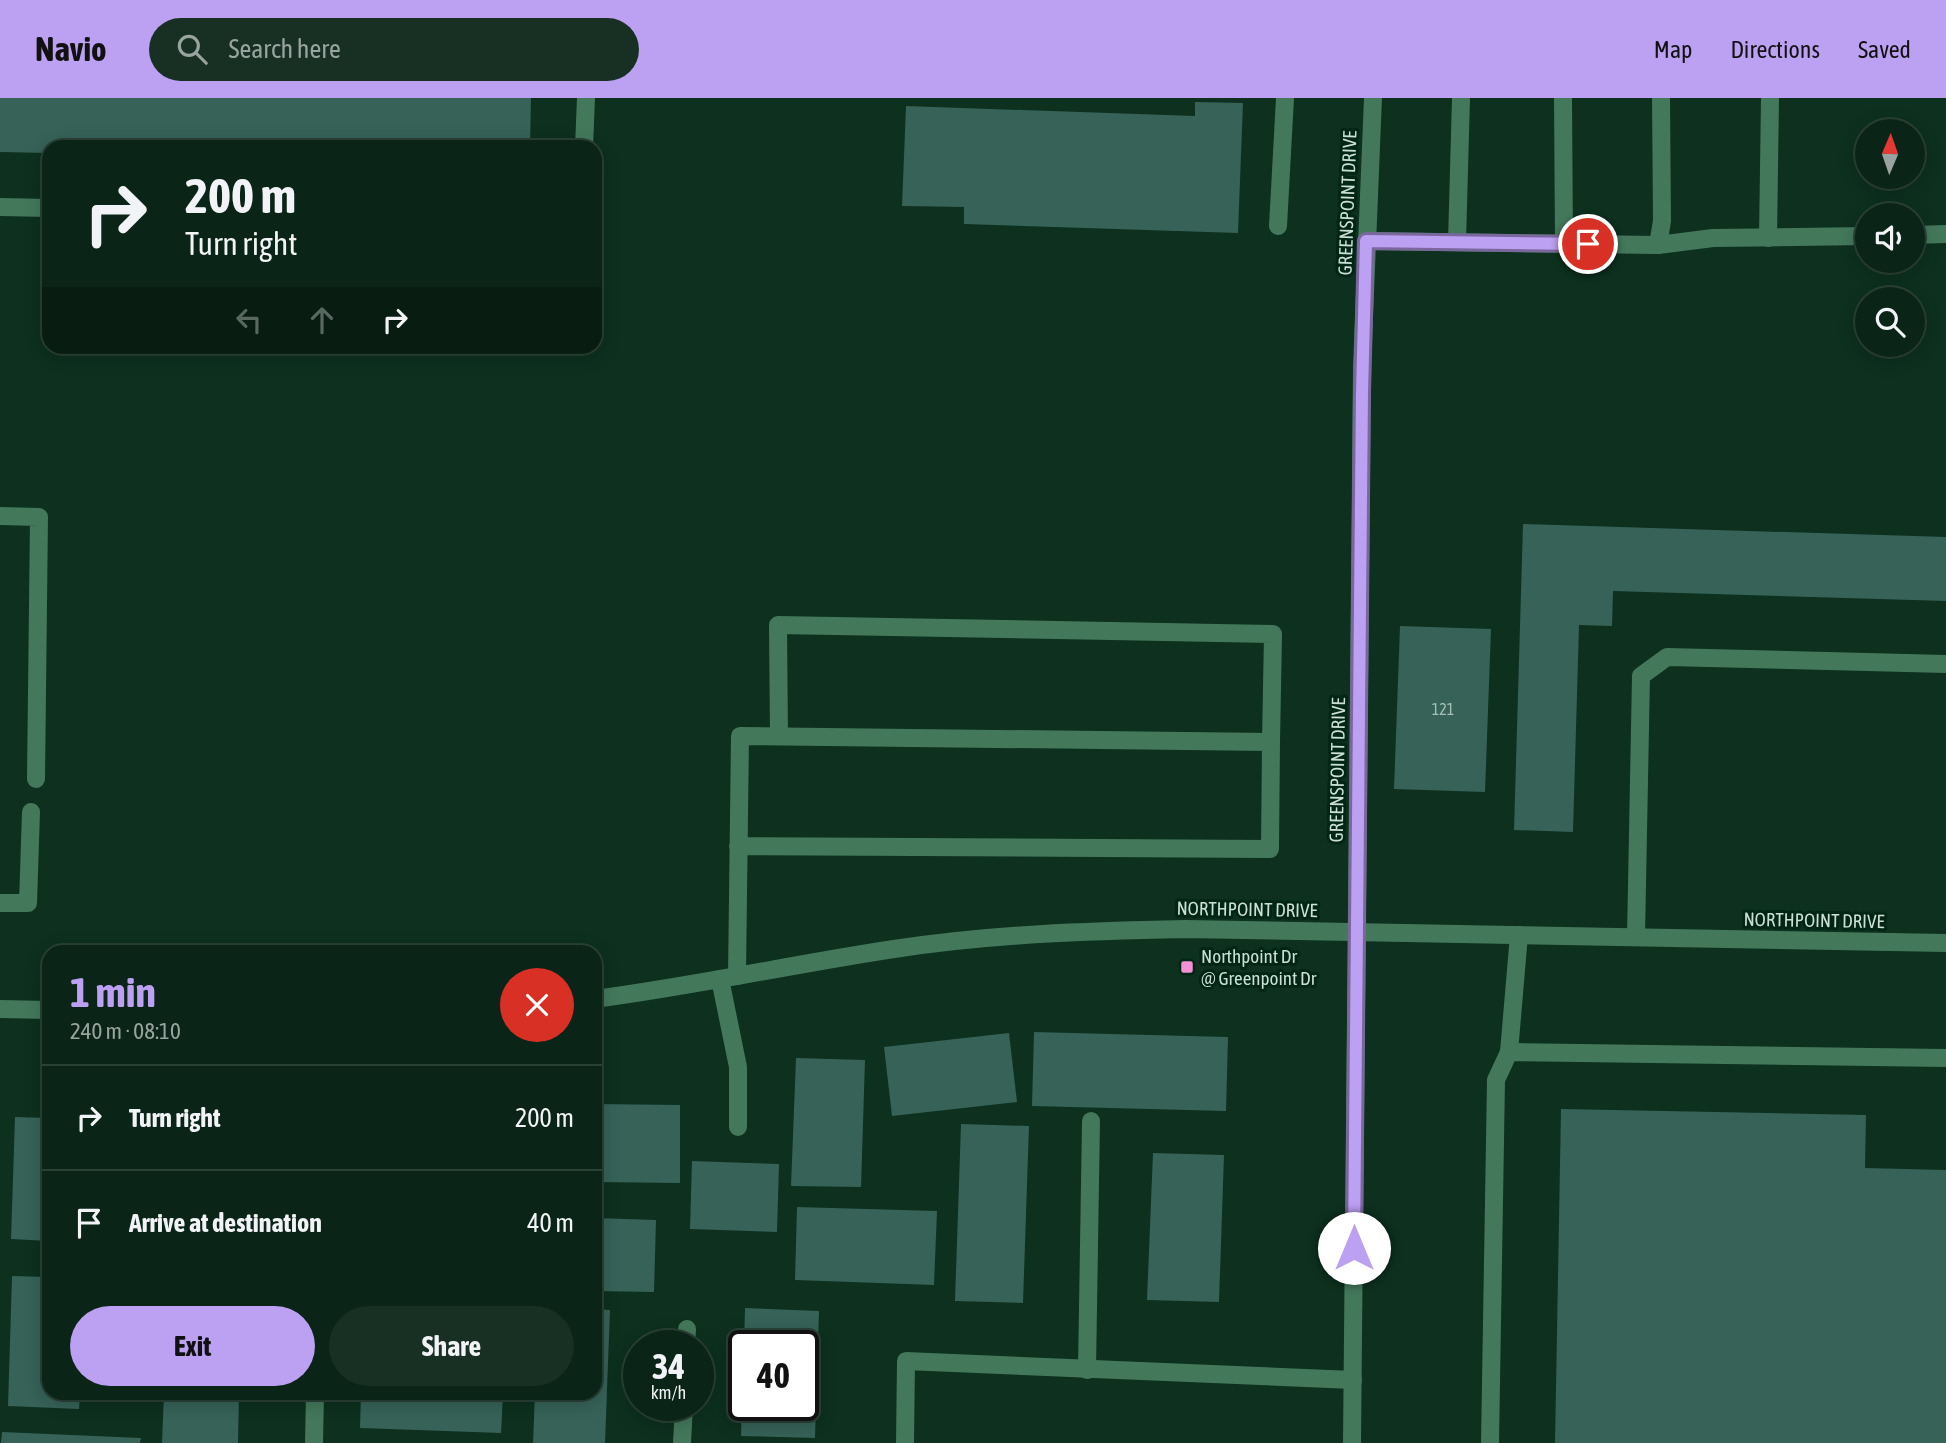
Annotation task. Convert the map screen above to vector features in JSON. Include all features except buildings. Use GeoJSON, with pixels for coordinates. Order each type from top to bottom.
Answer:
{"type":"FeatureCollection","features":[{"type":"Feature","properties":{"kind":"street"},"geometry":{"type":"LineString","coordinates":[[584,140],[586,98]]}},
{"type":"Feature","properties":{"kind":"street"},"geometry":{"type":"LineString","coordinates":[[1278,226],[1285,98]]}},
{"type":"Feature","properties":{"kind":"street","name":"GREENSPOINT DRIVE"},"geometry":{"type":"LineString","coordinates":[[1352,1443],[1362,366],[1373,98]]}},
{"type":"Feature","properties":{"kind":"street"},"geometry":{"type":"LineString","coordinates":[[1457,242],[1461,98]]}},
{"type":"Feature","properties":{"kind":"street"},"geometry":{"type":"LineString","coordinates":[[1563,98],[1564,244]]}},
{"type":"Feature","properties":{"kind":"street"},"geometry":{"type":"LineString","coordinates":[[1658,245],[1661,220],[1661,98]]}},
{"type":"Feature","properties":{"kind":"street"},"geometry":{"type":"LineString","coordinates":[[1768,238],[1770,98]]}},
{"type":"Feature","properties":{"kind":"street"},"geometry":{"type":"LineString","coordinates":[[0,206],[42,208]]}},
{"type":"Feature","properties":{"kind":"street"},"geometry":{"type":"LineString","coordinates":[[1925,235],[1946,234]]}},
{"type":"Feature","properties":{"kind":"street"},"geometry":{"type":"LineString","coordinates":[[1366,241],[1658,245],[1713,238],[1855,236]]}},
{"type":"Feature","properties":{"kind":"street"},"geometry":{"type":"LineString","coordinates":[[0,516],[39,517],[36,779]]}},
{"type":"Feature","properties":{"kind":"street"},"geometry":{"type":"LineString","coordinates":[[738,846],[1270,849],[1273,634],[779,625],[779,736]]}},
{"type":"Feature","properties":{"kind":"street"},"geometry":{"type":"LineString","coordinates":[[1636,937],[1641,676],[1667,657],[1946,664]]}},
{"type":"Feature","properties":{"kind":"street"},"geometry":{"type":"LineString","coordinates":[[738,1127],[738,1067],[728,978],[738,846],[740,736],[1271,742]]}},
{"type":"Feature","properties":{"kind":"street"},"geometry":{"type":"LineString","coordinates":[[0,902],[28,903],[31,813]]}},
{"type":"Feature","properties":{"kind":"street","name":"NORTHPOINT DRIVE"},"geometry":{"type":"LineString","coordinates":[[602,998],[895,948],[984,937],[1186,929],[1946,943]]}},
{"type":"Feature","properties":{"kind":"street"},"geometry":{"type":"LineString","coordinates":[[1490,1443],[1496,1080],[1509,1052],[1519,935]]}},
{"type":"Feature","properties":{"kind":"street"},"geometry":{"type":"LineString","coordinates":[[0,1009],[42,1010]]}},
{"type":"Feature","properties":{"kind":"street"},"geometry":{"type":"LineString","coordinates":[[1509,1052],[1946,1058]]}},
{"type":"Feature","properties":{"kind":"street"},"geometry":{"type":"LineString","coordinates":[[1087,1370],[1091,1121]]}},
{"type":"Feature","properties":{"kind":"street"},"geometry":{"type":"LineString","coordinates":[[905,1443],[906,1361],[1353,1380]]}},
{"type":"Feature","properties":{"kind":"street"},"geometry":{"type":"LineString","coordinates":[[314,1400],[314,1443]]}},
{"type":"Feature","properties":{"kind":"street"},"geometry":{"type":"LineString","coordinates":[[682,1443],[683,1421]]}},
{"type":"Feature","properties":{"kind":"place","name":"Northpoint Dr @ Greenpoint Dr"},"geometry":{"type":"Point","coordinates":[1187,967]}},
{"type":"Feature","properties":{"kind":"route"},"geometry":{"type":"LineString","coordinates":[[1354,1248],[1362,393],[1366,241],[1588,244]]}}]}
